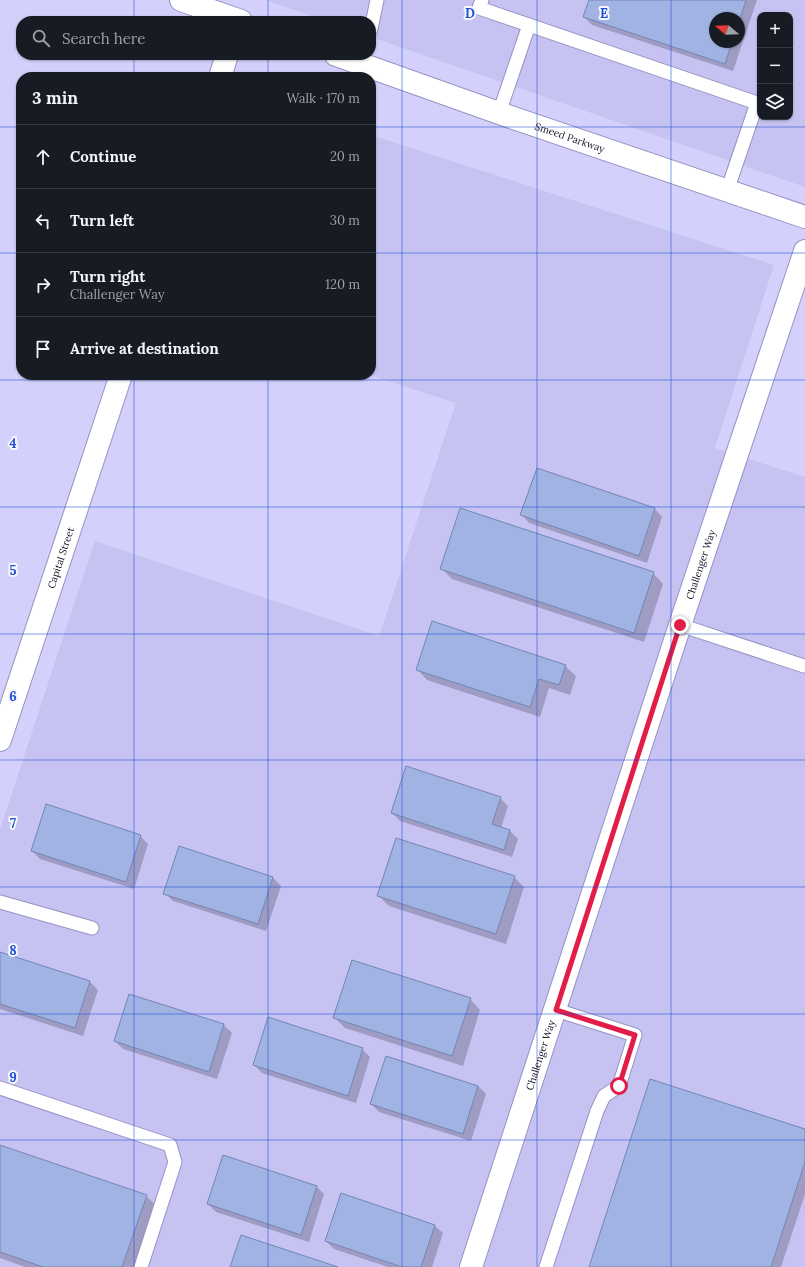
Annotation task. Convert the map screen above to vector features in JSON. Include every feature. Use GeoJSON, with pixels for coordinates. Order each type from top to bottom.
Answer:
{"type":"FeatureCollection","features":[{"type":"Feature","properties":{"kind":"street"},"geometry":{"type":"LineString","coordinates":[[181,0],[226,16]]}},
{"type":"Feature","properties":{"kind":"street"},"geometry":{"type":"LineString","coordinates":[[222,72],[225,60]]}},
{"type":"Feature","properties":{"kind":"street","name":"Smeed Parkway"},"geometry":{"type":"LineString","coordinates":[[364,60],[499,113],[805,217]]}},
{"type":"Feature","properties":{"kind":"street","name":"Challenger Way"},"geometry":{"type":"LineString","coordinates":[[471,1267],[556,1010],[680,625],[805,251]]}},
{"type":"Feature","properties":{"kind":"street","name":"Capital Street"},"geometry":{"type":"LineString","coordinates":[[0,740],[119,380]]}},
{"type":"Feature","properties":{"kind":"lane"},"geometry":{"type":"LineString","coordinates":[[374,16],[377,0]]}},
{"type":"Feature","properties":{"kind":"lane"},"geometry":{"type":"LineString","coordinates":[[482,0],[479,8],[757,103],[727,191]]}},
{"type":"Feature","properties":{"kind":"lane"},"geometry":{"type":"LineString","coordinates":[[499,113],[529,25]]}},
{"type":"Feature","properties":{"kind":"lane"},"geometry":{"type":"LineString","coordinates":[[680,625],[804,666]]}},
{"type":"Feature","properties":{"kind":"lane"},"geometry":{"type":"LineString","coordinates":[[0,902],[92,928]]}},
{"type":"Feature","properties":{"kind":"lane"},"geometry":{"type":"LineString","coordinates":[[546,1267],[597,1112],[604,1096],[619,1086],[635,1035],[556,1010]]}},
{"type":"Feature","properties":{"kind":"lane"},"geometry":{"type":"LineString","coordinates":[[0,1088],[170,1145],[175,1162],[141,1267]]}},
{"type":"Feature","properties":{"kind":"shaded area"},"geometry":{"type":"Polygon","coordinates":[[[265,0],[805,0],[805,187],[376,39],[376,16],[311,16],[265,0]]]}},
{"type":"Feature","properties":{"kind":"shaded area"},"geometry":{"type":"Polygon","coordinates":[[[376,137],[774,265],[715,448],[805,477],[805,1267],[0,1267],[0,829],[95,541],[379,636],[456,403],[376,377],[376,137]]]}},
{"type":"Feature","properties":{"kind":"building"},"geometry":{"type":"Polygon","coordinates":[[[589,0],[746,0],[742,12],[709,12],[709,48],[730,48],[725,64],[583,17],[589,0]]]}},
{"type":"Feature","properties":{"kind":"building"},"geometry":{"type":"Polygon","coordinates":[[[537,468],[655,508],[639,556],[520,515],[537,468]]]}},
{"type":"Feature","properties":{"kind":"building"},"geometry":{"type":"Polygon","coordinates":[[[460,508],[654,572],[634,633],[440,569],[460,508]]]}},
{"type":"Feature","properties":{"kind":"building"},"geometry":{"type":"Polygon","coordinates":[[[432,621],[566,665],[559,685],[539,679],[530,707],[416,670],[432,621]]]}},
{"type":"Feature","properties":{"kind":"building"},"geometry":{"type":"Polygon","coordinates":[[[406,766],[501,797],[492,824],[510,830],[504,850],[391,813],[406,766]]]}},
{"type":"Feature","properties":{"kind":"building"},"geometry":{"type":"Polygon","coordinates":[[[46,804],[141,835],[126,882],[31,851],[46,804]]]}},
{"type":"Feature","properties":{"kind":"building"},"geometry":{"type":"Polygon","coordinates":[[[396,838],[515,876],[496,934],[377,896],[396,838]]]}},
{"type":"Feature","properties":{"kind":"building"},"geometry":{"type":"Polygon","coordinates":[[[179,846],[273,877],[258,924],[163,894],[179,846]]]}},
{"type":"Feature","properties":{"kind":"building"},"geometry":{"type":"Polygon","coordinates":[[[0,952],[90,981],[75,1028],[0,1004],[0,952]]]}},
{"type":"Feature","properties":{"kind":"building"},"geometry":{"type":"Polygon","coordinates":[[[352,960],[471,998],[452,1056],[333,1018],[352,960]]]}},
{"type":"Feature","properties":{"kind":"building"},"geometry":{"type":"Polygon","coordinates":[[[129,994],[224,1024],[209,1072],[114,1041],[129,994]]]}},
{"type":"Feature","properties":{"kind":"building"},"geometry":{"type":"Polygon","coordinates":[[[268,1017],[363,1048],[348,1096],[253,1065],[268,1017]]]}},
{"type":"Feature","properties":{"kind":"building"},"geometry":{"type":"Polygon","coordinates":[[[386,1056],[478,1086],[463,1134],[370,1104],[386,1056]]]}},
{"type":"Feature","properties":{"kind":"building"},"geometry":{"type":"Polygon","coordinates":[[[650,1079],[805,1129],[805,1162],[771,1267],[589,1267],[650,1079]]]}},
{"type":"Feature","properties":{"kind":"building"},"geometry":{"type":"Polygon","coordinates":[[[0,1145],[147,1195],[122,1267],[43,1267],[0,1252],[0,1145]]]}},
{"type":"Feature","properties":{"kind":"building"},"geometry":{"type":"Polygon","coordinates":[[[223,1155],[317,1186],[301,1235],[207,1204],[223,1155]]]}},
{"type":"Feature","properties":{"kind":"building"},"geometry":{"type":"Polygon","coordinates":[[[341,1193],[435,1225],[421,1267],[402,1267],[325,1241],[341,1193]]]}},
{"type":"Feature","properties":{"kind":"building"},"geometry":{"type":"Polygon","coordinates":[[[241,1235],[338,1267],[230,1267],[241,1235]]]}},
{"type":"Feature","properties":{"kind":"route"},"geometry":{"type":"LineString","coordinates":[[619,1086],[635,1035],[556,1010],[680,625]]}}]}
